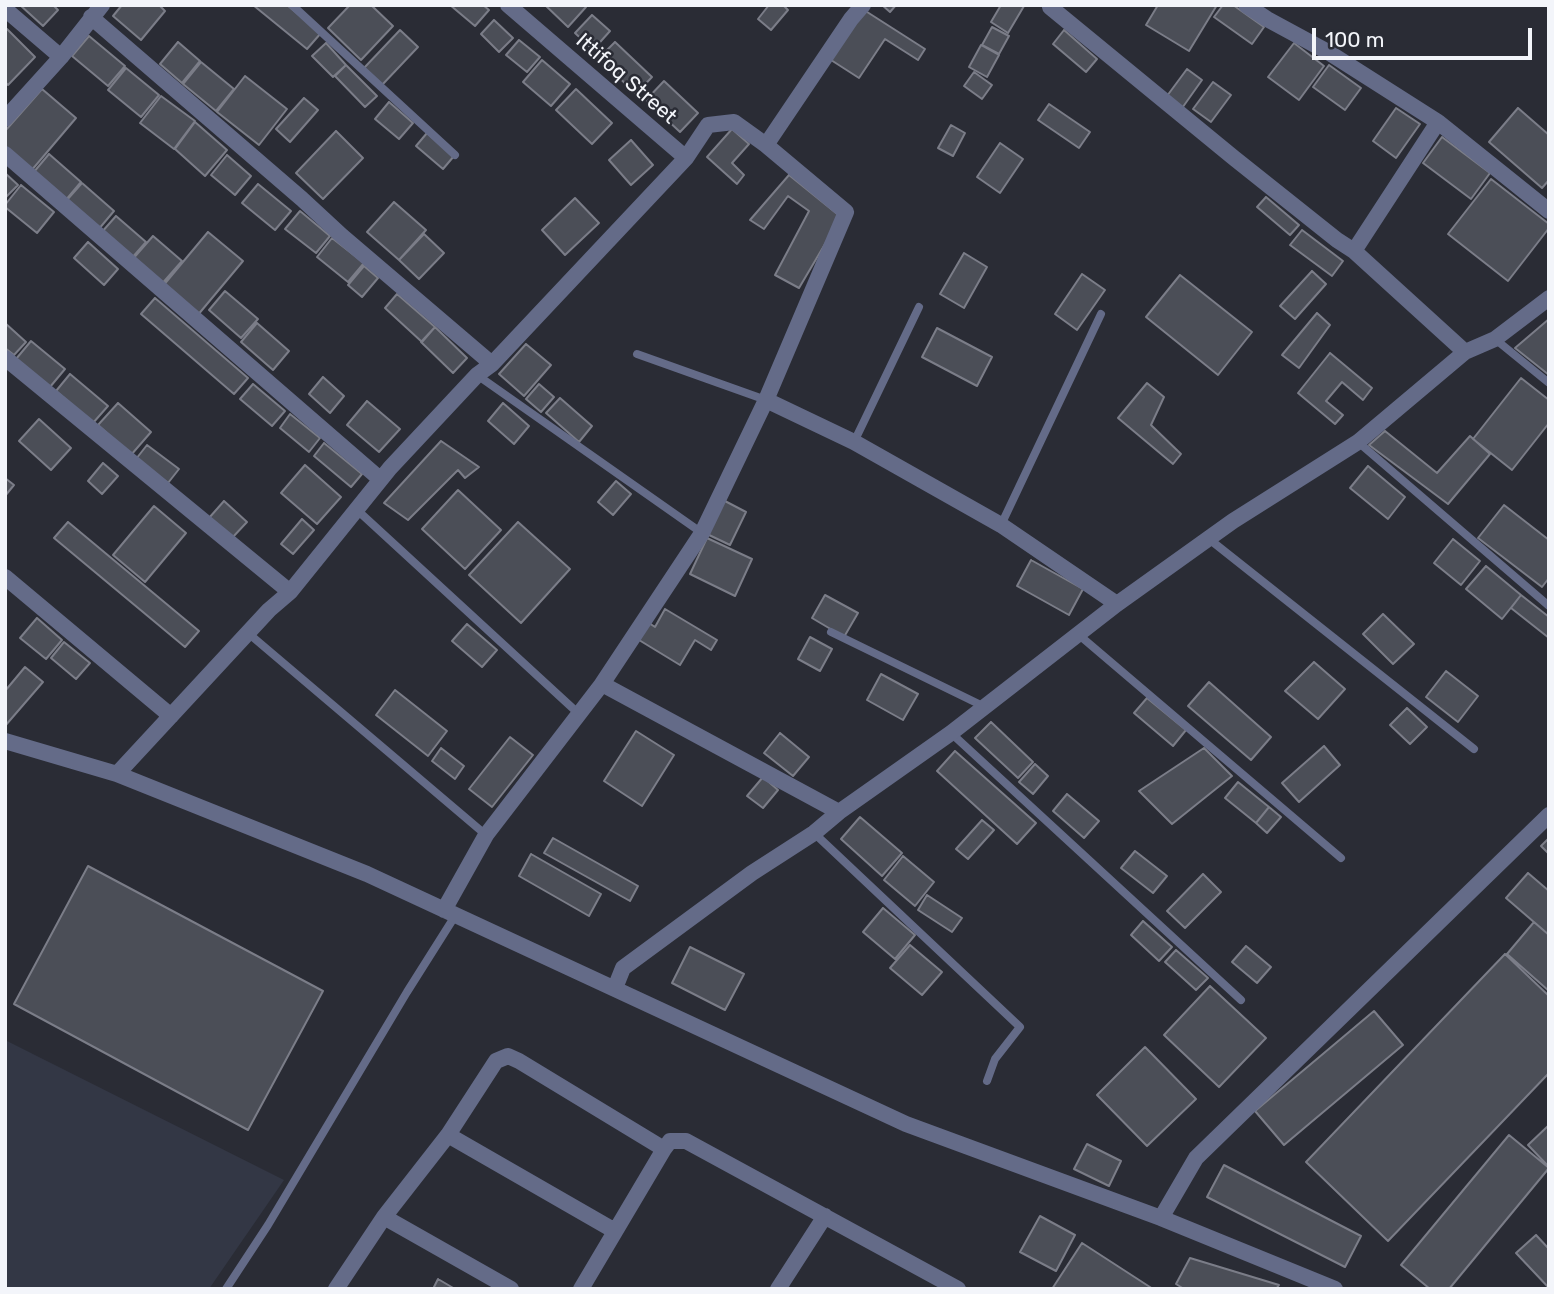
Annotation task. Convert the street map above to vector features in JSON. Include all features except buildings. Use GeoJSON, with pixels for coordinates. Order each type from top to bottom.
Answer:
{"type":"FeatureCollection","features":[{"type":"Feature","properties":{"kind":"street","name":"Ittifoq Street"},"geometry":{"type":"LineString","coordinates":[[508,5],[685,158]]}},
{"type":"Feature","properties":{"kind":"street"},"geometry":{"type":"LineString","coordinates":[[766,145],[863,5]]}},
{"type":"Feature","properties":{"kind":"street"},"geometry":{"type":"LineString","coordinates":[[1246,5],[1328,52],[1438,121],[1549,211]]}},
{"type":"Feature","properties":{"kind":"street"},"geometry":{"type":"LineString","coordinates":[[1050,7],[1244,166],[1354,251],[1465,352]]}},
{"type":"Feature","properties":{"kind":"street"},"geometry":{"type":"LineString","coordinates":[[5,9],[61,57]]}},
{"type":"Feature","properties":{"kind":"street"},"geometry":{"type":"LineString","coordinates":[[5,119],[61,57],[97,11],[342,236],[492,364]]}},
{"type":"Feature","properties":{"kind":"street"},"geometry":{"type":"LineString","coordinates":[[1354,251],[1438,121]]}},
{"type":"Feature","properties":{"kind":"street"},"geometry":{"type":"LineString","coordinates":[[117,774],[269,610],[290,592],[380,479],[685,158],[708,125],[734,122],[766,145],[846,212],[766,400],[702,533],[602,684],[486,835],[450,913]]}},
{"type":"Feature","properties":{"kind":"street"},"geometry":{"type":"LineString","coordinates":[[5,154],[380,479]]}},
{"type":"Feature","properties":{"kind":"street"},"geometry":{"type":"LineString","coordinates":[[615,988],[623,968],[951,733],[1117,604],[1233,520],[1358,442],[1465,352],[1495,339],[1549,298]]}},
{"type":"Feature","properties":{"kind":"street"},"geometry":{"type":"LineString","coordinates":[[5,358],[290,592]]}},
{"type":"Feature","properties":{"kind":"street"},"geometry":{"type":"LineString","coordinates":[[766,400],[854,442],[1002,525],[1117,604]]}},
{"type":"Feature","properties":{"kind":"street"},"geometry":{"type":"LineString","coordinates":[[5,577],[171,716]]}},
{"type":"Feature","properties":{"kind":"street"},"geometry":{"type":"LineString","coordinates":[[602,684],[839,812]]}},
{"type":"Feature","properties":{"kind":"street"},"geometry":{"type":"LineString","coordinates":[[5,741],[117,774],[368,874],[906,1124],[1161,1218],[1335,1289]]}},
{"type":"Feature","properties":{"kind":"street"},"geometry":{"type":"LineString","coordinates":[[1161,1218],[1196,1158],[1549,815]]}},
{"type":"Feature","properties":{"kind":"street"},"geometry":{"type":"LineString","coordinates":[[336,1289],[384,1217],[448,1135],[496,1061],[508,1056],[519,1061],[664,1149]]}},
{"type":"Feature","properties":{"kind":"street"},"geometry":{"type":"LineString","coordinates":[[448,1135],[615,1231]]}},
{"type":"Feature","properties":{"kind":"street"},"geometry":{"type":"LineString","coordinates":[[580,1289],[664,1149],[670,1141],[686,1140],[958,1289]]}},
{"type":"Feature","properties":{"kind":"street"},"geometry":{"type":"LineString","coordinates":[[778,1289],[825,1216]]}},
{"type":"Feature","properties":{"kind":"street"},"geometry":{"type":"LineString","coordinates":[[384,1217],[511,1289]]}},
{"type":"Feature","properties":{"kind":"lane"},"geometry":{"type":"LineString","coordinates":[[292,5],[455,155]]}},
{"type":"Feature","properties":{"kind":"lane"},"geometry":{"type":"LineString","coordinates":[[854,442],[919,307]]}},
{"type":"Feature","properties":{"kind":"lane"},"geometry":{"type":"LineString","coordinates":[[1002,525],[1101,314]]}},
{"type":"Feature","properties":{"kind":"lane"},"geometry":{"type":"LineString","coordinates":[[1495,339],[1549,383]]}},
{"type":"Feature","properties":{"kind":"lane"},"geometry":{"type":"LineString","coordinates":[[637,354],[766,400]]}},
{"type":"Feature","properties":{"kind":"lane"},"geometry":{"type":"LineString","coordinates":[[477,375],[702,533]]}},
{"type":"Feature","properties":{"kind":"lane"},"geometry":{"type":"LineString","coordinates":[[1358,442],[1549,606]]}},
{"type":"Feature","properties":{"kind":"lane"},"geometry":{"type":"LineString","coordinates":[[356,509],[579,714]]}},
{"type":"Feature","properties":{"kind":"lane"},"geometry":{"type":"LineString","coordinates":[[1209,539],[1474,749]]}},
{"type":"Feature","properties":{"kind":"lane"},"geometry":{"type":"LineString","coordinates":[[831,632],[985,707]]}},
{"type":"Feature","properties":{"kind":"lane"},"geometry":{"type":"LineString","coordinates":[[248,633],[486,835]]}},
{"type":"Feature","properties":{"kind":"lane"},"geometry":{"type":"LineString","coordinates":[[1079,635],[1341,858]]}},
{"type":"Feature","properties":{"kind":"lane"},"geometry":{"type":"LineString","coordinates":[[951,733],[1241,1000]]}},
{"type":"Feature","properties":{"kind":"lane"},"geometry":{"type":"LineString","coordinates":[[814,833],[1020,1027],[995,1059],[987,1081]]}},
{"type":"Feature","properties":{"kind":"lane"},"geometry":{"type":"LineString","coordinates":[[226,1289],[268,1225],[400,1004],[450,913]]}},
{"type":"Feature","properties":{"kind":"shaded area"},"geometry":{"type":"Polygon","coordinates":[[[5,1040],[284,1180],[209,1289],[5,1289],[5,1040]]]}}]}
